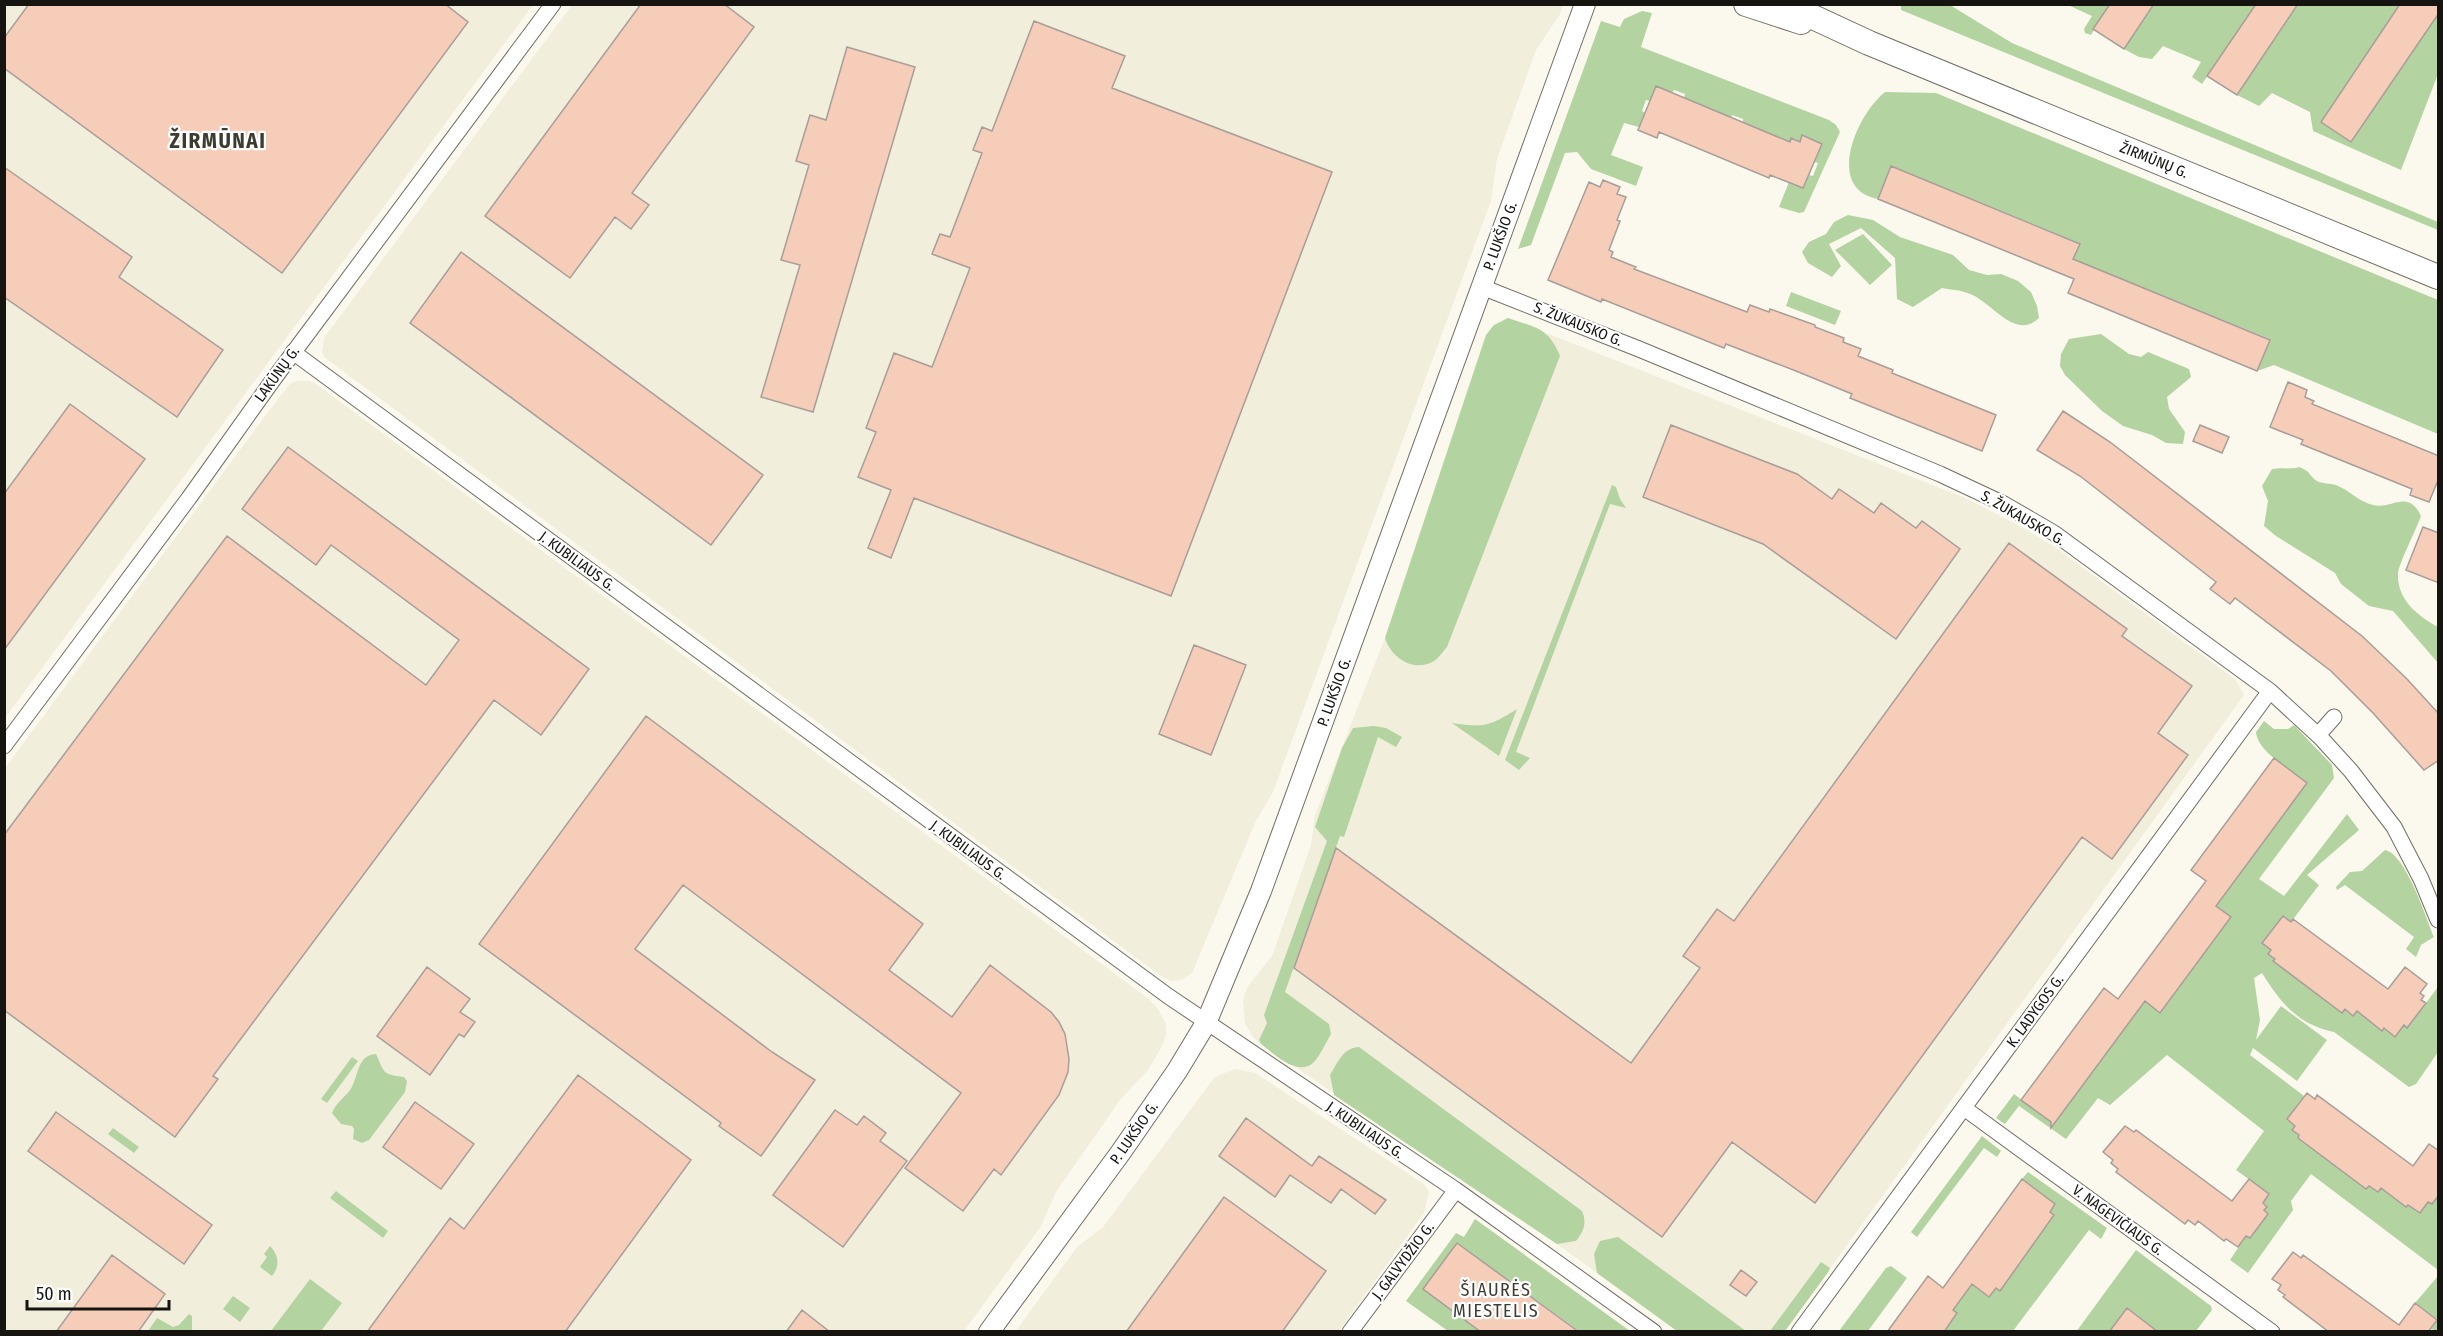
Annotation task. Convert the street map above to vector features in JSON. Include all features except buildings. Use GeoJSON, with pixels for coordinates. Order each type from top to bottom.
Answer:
{"type":"FeatureCollection","features":[{"type":"Feature","properties":{"kind":"main road","name":"ŽIRMŪNŲ G."},"geometry":{"type":"LineString","coordinates":[[1746,4],[1869,43]]}},
{"type":"Feature","properties":{"kind":"main road","name":"ŽIRMŪNŲ G."},"geometry":{"type":"LineString","coordinates":[[1785,4],[1869,43],[2439,277]]}},
{"type":"Feature","properties":{"kind":"street","name":"LAKŪNŲ G."},"geometry":{"type":"LineString","coordinates":[[4,746],[189,498],[293,352],[553,4]]}},
{"type":"Feature","properties":{"kind":"street","name":"P. LUKŠIO G."},"geometry":{"type":"LineString","coordinates":[[989,1332],[1121,1152],[1177,1071],[1206,1023],[1261,891],[1585,4]]}},
{"type":"Feature","properties":{"kind":"street","name":"S. ŽUKAUSKO G."},"geometry":{"type":"LineString","coordinates":[[1482,287],[1698,373],[1940,474],[2004,504],[2055,533],[2270,691],[2318,735],[2351,771],[2394,827],[2439,920]]}},
{"type":"Feature","properties":{"kind":"street","name":"J. KUBILIAUS G."},"geometry":{"type":"LineString","coordinates":[[293,352],[1031,897],[1206,1023],[1456,1190],[1654,1332]]}},
{"type":"Feature","properties":{"kind":"street","name":"K. LADYGOS G."},"geometry":{"type":"LineString","coordinates":[[1799,1332],[2270,691]]}},
{"type":"Feature","properties":{"kind":"street"},"geometry":{"type":"LineString","coordinates":[[2318,735],[2338,712]]}},
{"type":"Feature","properties":{"kind":"street","name":"V. NAGEVIČIAUS G."},"geometry":{"type":"LineString","coordinates":[[1964,1107],[2272,1332]]}},
{"type":"Feature","properties":{"kind":"street","name":"J. GALVYDŽIO G."},"geometry":{"type":"LineString","coordinates":[[1350,1332],[1456,1190]]}},
{"type":"Feature","properties":{"kind":"shaded area"},"geometry":{"type":"Polygon","coordinates":[[[5,5],[533,5],[5,718],[5,5]]]}},
{"type":"Feature","properties":{"kind":"shaded area"},"geometry":{"type":"Polygon","coordinates":[[[572,5],[1563,5],[1560,14],[1536,50],[1497,159],[1491,201],[1273,792],[1256,821],[1192,973],[1181,980],[1171,981],[1161,976],[325,358],[322,352],[324,338],[572,5]]]}},
{"type":"Feature","properties":{"kind":"shaded area"},"geometry":{"type":"Polygon","coordinates":[[[1508,318],[1963,497],[2016,524],[2055,547],[2236,680],[2244,695],[1785,1331],[1677,1331],[1557,1244],[1261,1044],[1253,1037],[1245,1023],[1243,1000],[1248,986],[1272,956],[1311,845],[1315,815],[1385,638],[1486,335],[1494,325],[1508,318]]]}},
{"type":"Feature","properties":{"kind":"shaded area"},"geometry":{"type":"Polygon","coordinates":[[[296,381],[310,381],[316,384],[1149,999],[1158,1009],[1166,1024],[1166,1035],[1148,1070],[1120,1100],[1056,1192],[1041,1226],[964,1331],[5,1332],[5,768],[271,408],[290,384],[296,381]]]}},
{"type":"Feature","properties":{"kind":"shaded area"},"geometry":{"type":"Polygon","coordinates":[[[1236,1069],[1255,1073],[1424,1184],[1429,1192],[1424,1213],[1339,1331],[1015,1332],[1077,1247],[1103,1227],[1214,1078],[1236,1069]]]}},
{"type":"Feature","properties":{"kind":"green space"},"geometry":{"type":"Polygon","coordinates":[[[1901,5],[1950,5],[2012,43],[2438,222],[2438,230],[1901,10],[1901,5]]]}},
{"type":"Feature","properties":{"kind":"green space"},"geometry":{"type":"Polygon","coordinates":[[[2068,5],[2110,5],[2091,35],[2085,33],[2084,29],[2092,16],[2068,5]]]}},
{"type":"Feature","properties":{"kind":"green space"},"geometry":{"type":"Polygon","coordinates":[[[2154,5],[2256,5],[2202,84],[2192,77],[2201,62],[2163,46],[2152,59],[2139,57],[2124,49],[2154,5]]]}},
{"type":"Feature","properties":{"kind":"green space"},"geometry":{"type":"Polygon","coordinates":[[[2298,5],[2400,5],[2321,122],[2351,142],[2438,13],[2438,74],[2401,170],[2313,131],[2310,112],[2272,93],[2259,106],[2237,95],[2298,5]]]}},
{"type":"Feature","properties":{"kind":"green space"},"geometry":{"type":"Polygon","coordinates":[[[1642,11],[1652,13],[1641,47],[1829,120],[1836,125],[1840,132],[1804,212],[1799,213],[1779,207],[1789,182],[1803,188],[1809,175],[1813,176],[1818,163],[1814,162],[1821,144],[1802,136],[1800,142],[1792,138],[1790,142],[1743,122],[1743,119],[1732,115],[1731,118],[1684,98],[1685,94],[1674,90],[1672,93],[1650,101],[1646,100],[1642,111],[1645,113],[1639,127],[1624,123],[1611,155],[1643,167],[1636,186],[1591,169],[1577,152],[1565,153],[1531,245],[1518,249],[1601,21],[1620,27],[1624,19],[1642,11]]]}},
{"type":"Feature","properties":{"kind":"green space"},"geometry":{"type":"Polygon","coordinates":[[[1885,92],[1936,93],[2438,300],[2438,434],[2274,365],[2257,371],[2270,339],[2073,259],[2079,243],[1892,166],[1878,199],[1862,192],[1852,181],[1849,167],[1851,150],[1864,117],[1885,92]]]}},
{"type":"Feature","properties":{"kind":"green space"},"geometry":{"type":"Polygon","coordinates":[[[1848,215],[1873,220],[1900,237],[1953,255],[1969,270],[1987,275],[2001,274],[2018,281],[2031,292],[2039,318],[2030,324],[2012,323],[1970,294],[1942,288],[1913,307],[1897,299],[1895,258],[1861,228],[1829,244],[1841,266],[1832,277],[1808,263],[1802,252],[1809,242],[1826,234],[1834,222],[1848,215]]]}},
{"type":"Feature","properties":{"kind":"green space"},"geometry":{"type":"Polygon","coordinates":[[[1863,234],[1892,265],[1870,285],[1835,250],[1863,234]]]}},
{"type":"Feature","properties":{"kind":"green space"},"geometry":{"type":"Polygon","coordinates":[[[1791,292],[1841,311],[1835,325],[1786,306],[1791,292]]]}},
{"type":"Feature","properties":{"kind":"green space"},"geometry":{"type":"Polygon","coordinates":[[[1508,318],[1546,334],[1560,356],[1447,647],[1434,661],[1426,664],[1404,662],[1392,652],[1385,638],[1486,335],[1494,325],[1508,318]]]}},
{"type":"Feature","properties":{"kind":"green space"},"geometry":{"type":"Polygon","coordinates":[[[2101,334],[2129,354],[2141,357],[2148,352],[2189,369],[2191,377],[2167,397],[2169,409],[2185,432],[2183,444],[2166,443],[2152,435],[2123,426],[2102,411],[2065,375],[2060,366],[2061,354],[2069,339],[2101,334]]]}},
{"type":"Feature","properties":{"kind":"green space"},"geometry":{"type":"Polygon","coordinates":[[[2299,467],[2306,470],[2317,481],[2336,485],[2373,505],[2405,502],[2411,503],[2416,508],[2421,516],[2399,569],[2399,583],[2401,592],[2410,606],[2423,618],[2438,627],[2438,663],[2393,611],[2369,606],[2341,584],[2335,573],[2264,526],[2268,501],[2262,486],[2272,469],[2299,467]]]}},
{"type":"Feature","properties":{"kind":"green space"},"geometry":{"type":"Polygon","coordinates":[[[1612,485],[1616,487],[1626,508],[1610,504],[1516,752],[1530,758],[1519,770],[1505,760],[1612,485]]]}},
{"type":"Feature","properties":{"kind":"green space"},"geometry":{"type":"Polygon","coordinates":[[[1517,709],[1499,756],[1452,723],[1486,724],[1517,709]]]}},
{"type":"Feature","properties":{"kind":"green space"},"geometry":{"type":"Polygon","coordinates":[[[2264,721],[2274,729],[2288,729],[2294,725],[2332,765],[2334,778],[2259,879],[2284,896],[2347,814],[2359,830],[2307,875],[2319,885],[2291,922],[2283,916],[2263,943],[2271,950],[2268,954],[2342,1013],[2345,1009],[2353,1015],[2357,1011],[2395,1037],[2404,1025],[2408,1027],[2438,987],[2438,1052],[2416,1084],[2409,1087],[2334,1032],[2300,1018],[2283,1003],[2262,973],[2254,978],[2260,1020],[2256,1040],[2281,1006],[2327,1040],[2297,1081],[2253,1048],[2250,1055],[2304,1096],[2287,1119],[2295,1126],[2293,1130],[2299,1135],[2298,1138],[2366,1189],[2369,1186],[2378,1192],[2381,1188],[2406,1207],[2408,1205],[2419,1213],[2428,1202],[2432,1204],[2438,1195],[2438,1270],[2311,1174],[2291,1201],[2293,1210],[2248,1273],[2230,1260],[2246,1236],[2250,1238],[2268,1214],[2264,1210],[2267,1206],[2263,1203],[2269,1194],[2236,1170],[2264,1131],[2167,1055],[2110,1105],[2098,1098],[2066,1139],[2019,1106],[2005,1124],[1996,1118],[2014,1094],[2054,1124],[2144,1000],[2161,1012],[2231,917],[2214,904],[2225,894],[2307,783],[2262,747],[2256,732],[2264,721]]]}},
{"type":"Feature","properties":{"kind":"green space"},"geometry":{"type":"Polygon","coordinates":[[[1374,726],[1386,728],[1402,737],[1396,747],[1378,737],[1344,837],[1340,836],[1285,992],[1329,1024],[1331,1034],[1313,1063],[1307,1067],[1293,1066],[1261,1044],[1259,1040],[1267,1023],[1264,1015],[1327,841],[1315,827],[1342,748],[1353,728],[1374,726]]]}},
{"type":"Feature","properties":{"kind":"green space"},"geometry":{"type":"Polygon","coordinates":[[[2385,850],[2393,854],[2408,874],[2434,937],[2421,945],[2416,957],[2406,949],[2414,937],[2345,885],[2337,890],[2336,887],[2350,872],[2362,871],[2385,850]]]}},
{"type":"Feature","properties":{"kind":"green space"},"geometry":{"type":"Polygon","coordinates":[[[1359,1047],[1582,1211],[1584,1227],[1576,1241],[1557,1244],[1334,1095],[1330,1075],[1345,1053],[1359,1047]]]}},
{"type":"Feature","properties":{"kind":"green space"},"geometry":{"type":"Polygon","coordinates":[[[376,1054],[385,1072],[404,1077],[407,1081],[405,1092],[369,1140],[362,1143],[353,1139],[352,1126],[341,1124],[332,1113],[353,1085],[361,1063],[370,1055],[376,1054]]]}},
{"type":"Feature","properties":{"kind":"green space"},"geometry":{"type":"Polygon","coordinates":[[[352,1057],[358,1061],[327,1103],[321,1099],[352,1057]]]}},
{"type":"Feature","properties":{"kind":"green space"},"geometry":{"type":"Polygon","coordinates":[[[113,1128],[139,1147],[134,1153],[108,1134],[113,1128]]]}},
{"type":"Feature","properties":{"kind":"green space"},"geometry":{"type":"Polygon","coordinates":[[[1982,1136],[2001,1151],[1997,1157],[1984,1148],[1917,1237],[1911,1232],[1982,1136]]]}},
{"type":"Feature","properties":{"kind":"green space"},"geometry":{"type":"Polygon","coordinates":[[[2028,1172],[2107,1228],[2101,1239],[2089,1230],[2013,1331],[1944,1332],[1957,1313],[1953,1310],[1972,1284],[1989,1297],[1996,1288],[2000,1290],[2021,1262],[2055,1204],[2022,1179],[2028,1172]]]}},
{"type":"Feature","properties":{"kind":"green space"},"geometry":{"type":"Polygon","coordinates":[[[336,1191],[388,1231],[383,1238],[330,1198],[336,1191]]]}},
{"type":"Feature","properties":{"kind":"green space"},"geometry":{"type":"Polygon","coordinates":[[[1475,1219],[1630,1331],[1579,1331],[1457,1243],[1423,1289],[1481,1331],[1448,1331],[1406,1301],[1456,1233],[1464,1237],[1475,1219]]]}},
{"type":"Feature","properties":{"kind":"green space"},"geometry":{"type":"Polygon","coordinates":[[[1618,1237],[1746,1331],[1677,1331],[1597,1273],[1594,1254],[1600,1241],[1618,1237]]]}},
{"type":"Feature","properties":{"kind":"green space"},"geometry":{"type":"Polygon","coordinates":[[[270,1246],[277,1261],[272,1276],[260,1267],[267,1257],[264,1254],[270,1246]]]}},
{"type":"Feature","properties":{"kind":"green space"},"geometry":{"type":"Polygon","coordinates":[[[2136,1250],[2211,1306],[2212,1310],[2196,1331],[2076,1332],[2136,1250]]]}},
{"type":"Feature","properties":{"kind":"green space"},"geometry":{"type":"Polygon","coordinates":[[[1821,1262],[1830,1268],[1829,1271],[1785,1331],[1770,1331],[1821,1262]]]}},
{"type":"Feature","properties":{"kind":"green space"},"geometry":{"type":"Polygon","coordinates":[[[1891,1266],[1907,1278],[1868,1331],[1839,1331],[1886,1268],[1891,1266]]]}},
{"type":"Feature","properties":{"kind":"green space"},"geometry":{"type":"Polygon","coordinates":[[[2438,1276],[2438,1331],[2430,1329],[2437,1319],[2415,1303],[2438,1276]]]}},
{"type":"Feature","properties":{"kind":"green space"},"geometry":{"type":"Polygon","coordinates":[[[310,1279],[342,1303],[321,1331],[271,1331],[310,1279]]]}},
{"type":"Feature","properties":{"kind":"green space"},"geometry":{"type":"Polygon","coordinates":[[[233,1296],[250,1308],[240,1322],[223,1309],[233,1296]]]}},
{"type":"Feature","properties":{"kind":"green space"},"geometry":{"type":"Polygon","coordinates":[[[189,1314],[192,1316],[192,1331],[148,1331],[157,1318],[173,1327],[179,1325],[189,1314]]]}},
{"type":"Feature","properties":{"kind":"district","name":"ŽIRMŪNAI"},"geometry":{"type":"Point","coordinates":[218,141]}},
{"type":"Feature","properties":{"kind":"district","name":"ŠIAURĖS MIESTELIS"},"geometry":{"type":"Point","coordinates":[1496,1300]}}]}
